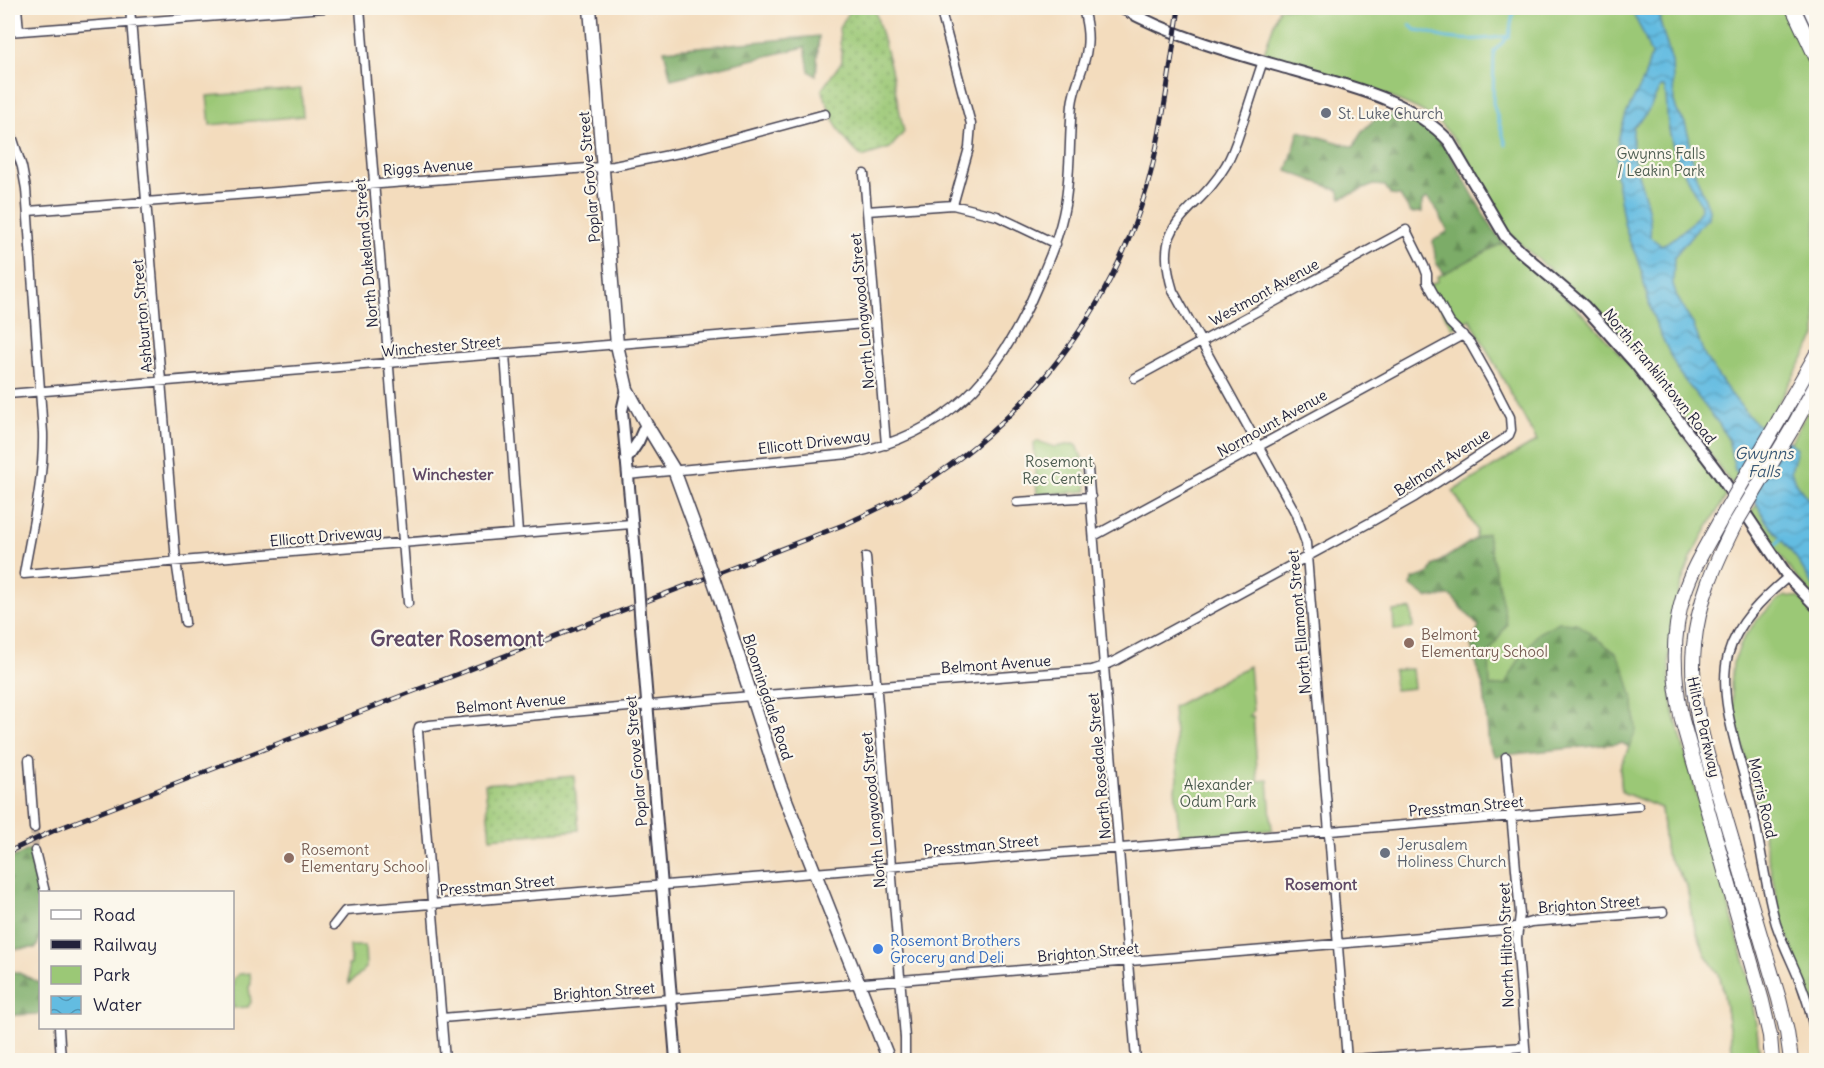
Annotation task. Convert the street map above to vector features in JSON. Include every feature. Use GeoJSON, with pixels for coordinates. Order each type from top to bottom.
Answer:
{"type":"FeatureCollection","features":[{"type":"Feature","properties":{"kind":"main road","name":"Poplar Grove Street"},"geometry":{"type":"LineString","coordinates":[[590,8],[617,345]]}},
{"type":"Feature","properties":{"kind":"main road"},"geometry":{"type":"LineString","coordinates":[[1793,8],[1816,57]]}},
{"type":"Feature","properties":{"kind":"main road"},"geometry":{"type":"LineString","coordinates":[[1810,8],[1816,21]]}},
{"type":"Feature","properties":{"kind":"main road","name":"Bloomingdale Road"},"geometry":{"type":"LineString","coordinates":[[617,345],[627,389],[645,424],[674,470],[704,549],[780,785],[889,1060]]}},
{"type":"Feature","properties":{"kind":"main road","name":"Hilton Parkway"},"geometry":{"type":"LineString","coordinates":[[1772,1060],[1770,1036],[1762,1001],[1677,696],[1675,646],[1684,594],[1696,565],[1816,354]]}},
{"type":"Feature","properties":{"kind":"main road","name":"Hilton Parkway"},"geometry":{"type":"LineString","coordinates":[[1791,1060],[1779,999],[1705,747],[1694,695],[1694,648],[1697,622],[1711,572],[1734,526],[1816,385]]}},
{"type":"Feature","properties":{"kind":"street"},"geometry":{"type":"LineString","coordinates":[[17,8],[19,32]]}},
{"type":"Feature","properties":{"kind":"street","name":"Ashburton Street"},"geometry":{"type":"LineString","coordinates":[[130,8],[176,561],[185,622]]}},
{"type":"Feature","properties":{"kind":"street"},"geometry":{"type":"LineString","coordinates":[[8,32],[324,8]]}},
{"type":"Feature","properties":{"kind":"street","name":"North Dukeland Street"},"geometry":{"type":"LineString","coordinates":[[360,8],[408,603]]}},
{"type":"Feature","properties":{"kind":"street"},"geometry":{"type":"LineString","coordinates":[[940,8],[970,124],[969,148],[953,205]]}},
{"type":"Feature","properties":{"kind":"street","name":"Ellicott Driveway"},"geometry":{"type":"LineString","coordinates":[[627,475],[849,454],[886,445],[921,429],[949,412],[984,379],[1021,324],[1056,244],[1068,185],[1073,98],[1087,49],[1083,8]]}},
{"type":"Feature","properties":{"kind":"street","name":"North Franklintown Road"},"geometry":{"type":"LineString","coordinates":[[1122,8],[1154,24],[1230,51],[1376,96],[1411,111],[1437,128],[1449,141],[1505,236],[1584,306],[1635,363],[1718,471],[1788,577],[1816,606]]}},
{"type":"Feature","properties":{"kind":"street","name":"North Ellamont Street"},"geometry":{"type":"LineString","coordinates":[[1263,61],[1226,166],[1180,218],[1168,242],[1166,266],[1173,291],[1295,513],[1306,543],[1347,1060]]}},
{"type":"Feature","properties":{"kind":"street","name":"Riggs Avenue"},"geometry":{"type":"LineString","coordinates":[[28,211],[614,166],[684,152],[825,114]]}},
{"type":"Feature","properties":{"kind":"street"},"geometry":{"type":"LineString","coordinates":[[8,124],[22,167],[28,211],[40,392]]}},
{"type":"Feature","properties":{"kind":"street","name":"North Longwood Street"},"geometry":{"type":"LineString","coordinates":[[864,174],[886,445]]}},
{"type":"Feature","properties":{"kind":"street"},"geometry":{"type":"LineString","coordinates":[[867,211],[953,205],[997,216],[1056,244]]}},
{"type":"Feature","properties":{"kind":"street","name":"Westmont Avenue"},"geometry":{"type":"LineString","coordinates":[[1135,378],[1406,230],[1424,266],[1427,282],[1450,323],[1462,335]]}},
{"type":"Feature","properties":{"kind":"street","name":"Winchester Street"},"geometry":{"type":"LineString","coordinates":[[8,394],[876,323]]}},
{"type":"Feature","properties":{"kind":"street","name":"Belmont Avenue"},"geometry":{"type":"LineString","coordinates":[[432,903],[419,727],[752,696],[1092,670],[1104,666],[1414,497],[1509,435],[1510,417],[1470,343],[1462,335]]}},
{"type":"Feature","properties":{"kind":"street","name":"Normount Avenue"},"geometry":{"type":"LineString","coordinates":[[1094,536],[1462,335]]}},
{"type":"Feature","properties":{"kind":"street"},"geometry":{"type":"LineString","coordinates":[[505,354],[518,533]]}},
{"type":"Feature","properties":{"kind":"street","name":"Poplar Grove Street"},"geometry":{"type":"LineString","coordinates":[[627,389],[622,411],[675,1060]]}},
{"type":"Feature","properties":{"kind":"street","name":"Ellicott Driveway"},"geometry":{"type":"LineString","coordinates":[[40,392],[43,453],[24,574],[631,524]]}},
{"type":"Feature","properties":{"kind":"street"},"geometry":{"type":"LineString","coordinates":[[626,460],[638,442],[645,424]]}},
{"type":"Feature","properties":{"kind":"street","name":"North Rosedale Street"},"geometry":{"type":"LineString","coordinates":[[1088,469],[1136,1060]]}},
{"type":"Feature","properties":{"kind":"street"},"geometry":{"type":"LineString","coordinates":[[1017,502],[1091,496]]}},
{"type":"Feature","properties":{"kind":"street","name":"North Longwood Street"},"geometry":{"type":"LineString","coordinates":[[866,557],[901,981],[905,1060]]}},
{"type":"Feature","properties":{"kind":"street","name":"Morris Road"},"geometry":{"type":"LineString","coordinates":[[1788,577],[1765,597],[1741,627],[1728,657],[1725,690],[1731,726],[1753,808],[1776,924],[1809,1005],[1816,1041]]}},
{"type":"Feature","properties":{"kind":"street","name":"North Hilton Street"},"geometry":{"type":"LineString","coordinates":[[1506,757],[1520,914],[1517,939],[1526,1060]]}},
{"type":"Feature","properties":{"kind":"street"},"geometry":{"type":"LineString","coordinates":[[29,760],[34,828]]}},
{"type":"Feature","properties":{"kind":"street","name":"Presstman Street"},"geometry":{"type":"LineString","coordinates":[[334,925],[345,911],[432,903],[1638,806]]}},
{"type":"Feature","properties":{"kind":"street"},"geometry":{"type":"LineString","coordinates":[[35,851],[45,891]]}},
{"type":"Feature","properties":{"kind":"street"},"geometry":{"type":"LineString","coordinates":[[432,903],[445,1060]]}},
{"type":"Feature","properties":{"kind":"street","name":"Brighton Street"},"geometry":{"type":"LineString","coordinates":[[442,1018],[1505,930],[1531,922],[1663,912]]}},
{"type":"Feature","properties":{"kind":"street"},"geometry":{"type":"LineString","coordinates":[[59,1029],[61,1060]]}},
{"type":"Feature","properties":{"kind":"street"},"geometry":{"type":"LineString","coordinates":[[1339,1060],[1524,1047]]}},
{"type":"Feature","properties":{"kind":"green space"},"geometry":{"type":"Polygon","coordinates":[[[852,8],[875,10],[891,69],[904,132],[890,148],[862,157],[847,142],[837,126],[822,89],[842,61],[839,28],[852,8]]]}},
{"type":"Feature","properties":{"kind":"green space","name":"Gwynns Falls / Leakin Park"},"geometry":{"type":"Polygon","coordinates":[[[1279,8],[1785,8],[1816,72],[1816,336],[1732,485],[1688,423],[1625,342],[1575,291],[1511,235],[1491,206],[1457,144],[1433,118],[1414,107],[1376,92],[1263,56],[1279,8]]]}},
{"type":"Feature","properties":{"kind":"green space"},"geometry":{"type":"Polygon","coordinates":[[[819,36],[816,76],[809,71],[805,47],[671,79],[664,50],[819,36]]]}},
{"type":"Feature","properties":{"kind":"green space"},"geometry":{"type":"Polygon","coordinates":[[[301,89],[303,116],[210,125],[207,96],[301,89]]]}},
{"type":"Feature","properties":{"kind":"green space"},"geometry":{"type":"Polygon","coordinates":[[[1383,114],[1400,115],[1426,129],[1445,145],[1487,220],[1503,243],[1568,299],[1690,561],[1670,629],[1668,660],[1671,693],[1674,713],[1746,967],[1760,1060],[1734,1060],[1719,974],[1705,954],[1692,919],[1687,885],[1666,854],[1661,808],[1622,792],[1620,768],[1629,747],[1622,743],[1495,756],[1489,747],[1484,690],[1471,645],[1479,627],[1451,596],[1427,598],[1411,586],[1413,579],[1430,573],[1433,566],[1475,539],[1477,530],[1453,491],[1537,441],[1470,319],[1463,322],[1449,294],[1444,273],[1436,263],[1433,241],[1448,231],[1435,207],[1427,198],[1422,202],[1422,212],[1411,213],[1400,196],[1391,195],[1385,186],[1374,185],[1341,198],[1338,190],[1287,171],[1299,131],[1354,147],[1366,128],[1383,114]]]}},
{"type":"Feature","properties":{"kind":"green space"},"geometry":{"type":"Polygon","coordinates":[[[1503,243],[1574,305],[1613,346],[1727,495],[1697,546],[1682,582],[1670,637],[1671,694],[1674,713],[1746,967],[1760,1060],[1734,1060],[1719,974],[1705,954],[1692,919],[1687,885],[1666,854],[1661,808],[1622,792],[1620,768],[1636,731],[1634,703],[1625,670],[1616,653],[1576,623],[1559,622],[1538,633],[1520,658],[1505,685],[1490,687],[1489,653],[1507,624],[1487,533],[1475,539],[1477,530],[1453,491],[1537,441],[1470,319],[1452,328],[1429,286],[1438,281],[1437,277],[1503,243]]]}},
{"type":"Feature","properties":{"kind":"green space"},"geometry":{"type":"Polygon","coordinates":[[[1816,396],[1816,599],[1791,571],[1750,513],[1816,396]]]}},
{"type":"Feature","properties":{"kind":"green space","name":"Rosemont Rec Center"},"geometry":{"type":"Polygon","coordinates":[[[1037,441],[1055,447],[1077,445],[1084,463],[1087,491],[1037,495],[1034,443],[1037,441]]]}},
{"type":"Feature","properties":{"kind":"green space"},"geometry":{"type":"Polygon","coordinates":[[[1786,596],[1798,597],[1816,614],[1816,1014],[1781,919],[1754,790],[1734,714],[1731,685],[1733,663],[1744,637],[1758,619],[1779,599],[1786,596]]]}},
{"type":"Feature","properties":{"kind":"green space"},"geometry":{"type":"Polygon","coordinates":[[[1411,609],[1413,628],[1394,630],[1393,611],[1411,609]]]}},
{"type":"Feature","properties":{"kind":"green space","name":"Alexander Odum Park"},"geometry":{"type":"Polygon","coordinates":[[[1249,666],[1253,711],[1249,716],[1253,716],[1258,781],[1268,780],[1272,830],[1182,837],[1179,833],[1175,788],[1178,779],[1173,707],[1249,666]]]}},
{"type":"Feature","properties":{"kind":"green space"},"geometry":{"type":"Polygon","coordinates":[[[1412,669],[1414,688],[1395,690],[1393,670],[1412,669]]]}},
{"type":"Feature","properties":{"kind":"green space"},"geometry":{"type":"Polygon","coordinates":[[[574,776],[579,830],[490,838],[485,784],[574,776]]]}},
{"type":"Feature","properties":{"kind":"green space"},"geometry":{"type":"Polygon","coordinates":[[[30,849],[39,892],[39,941],[36,948],[13,949],[8,954],[8,860],[30,849]]]}},
{"type":"Feature","properties":{"kind":"green space"},"geometry":{"type":"Polygon","coordinates":[[[350,946],[365,946],[366,968],[349,984],[348,965],[351,965],[350,946]]]}},
{"type":"Feature","properties":{"kind":"green space"},"geometry":{"type":"Polygon","coordinates":[[[8,970],[39,983],[39,1014],[14,1015],[9,1019],[8,1028],[8,970]]]}},
{"type":"Feature","properties":{"kind":"green space"},"geometry":{"type":"Polygon","coordinates":[[[250,973],[251,1002],[248,1007],[234,1008],[234,978],[239,974],[250,973]]]}},
{"type":"Feature","properties":{"kind":"water","name":"Gwynns Falls"},"geometry":{"type":"Polygon","coordinates":[[[1630,8],[1659,8],[1660,22],[1672,62],[1674,101],[1685,123],[1694,170],[1709,209],[1708,218],[1674,257],[1673,284],[1677,297],[1693,324],[1705,357],[1727,389],[1753,421],[1772,435],[1790,442],[1797,449],[1791,471],[1797,485],[1816,509],[1816,591],[1797,559],[1766,521],[1735,470],[1728,439],[1719,424],[1679,373],[1658,329],[1641,267],[1629,240],[1616,176],[1618,140],[1626,114],[1644,79],[1651,55],[1630,8]],[[1660,87],[1646,114],[1633,127],[1634,160],[1648,208],[1650,237],[1661,245],[1685,229],[1696,217],[1701,207],[1674,148],[1668,125],[1664,87],[1660,87]]]}},
{"type":"Feature","properties":{"kind":"waterway"},"geometry":{"type":"LineString","coordinates":[[1506,145],[1493,103],[1494,51],[1509,36],[1514,8]]}},
{"type":"Feature","properties":{"kind":"waterway"},"geometry":{"type":"LineString","coordinates":[[1410,25],[1415,30],[1455,39],[1509,36]]}},
{"type":"Feature","properties":{"kind":"waterway"},"geometry":{"type":"LineString","coordinates":[[1776,545],[1782,537]]}},
{"type":"Feature","properties":{"kind":"tunnel"},"geometry":{"type":"LineString","coordinates":[[34,828],[35,851]]}},
{"type":"Feature","properties":{"kind":"railway"},"geometry":{"type":"LineString","coordinates":[[8,852],[55,830],[848,523],[912,490],[960,457],[997,427],[1061,357],[1088,318],[1112,276],[1131,233],[1153,165],[1166,98],[1179,8]]}},
{"type":"Feature","properties":{"kind":"place","name":"St. Luke Church"},"geometry":{"type":"Point","coordinates":[1326,113]}},
{"type":"Feature","properties":{"kind":"place","name":"Belmont Elementary School"},"geometry":{"type":"Point","coordinates":[1409,643]}},
{"type":"Feature","properties":{"kind":"place","name":"Jerusalem Holiness Church"},"geometry":{"type":"Point","coordinates":[1385,853]}},
{"type":"Feature","properties":{"kind":"place","name":"Rosemont Elementary School"},"geometry":{"type":"Point","coordinates":[289,858]}},
{"type":"Feature","properties":{"kind":"place","name":"Rosemont Brothers Grocery and Deli"},"geometry":{"type":"Point","coordinates":[878,949]}},
{"type":"Feature","properties":{"kind":"district","name":"Winchester"},"geometry":{"type":"Point","coordinates":[453,474]}},
{"type":"Feature","properties":{"kind":"district","name":"Greater Rosemont"},"geometry":{"type":"Point","coordinates":[457,638]}},
{"type":"Feature","properties":{"kind":"district","name":"Rosemont"},"geometry":{"type":"Point","coordinates":[1321,884]}}]}
